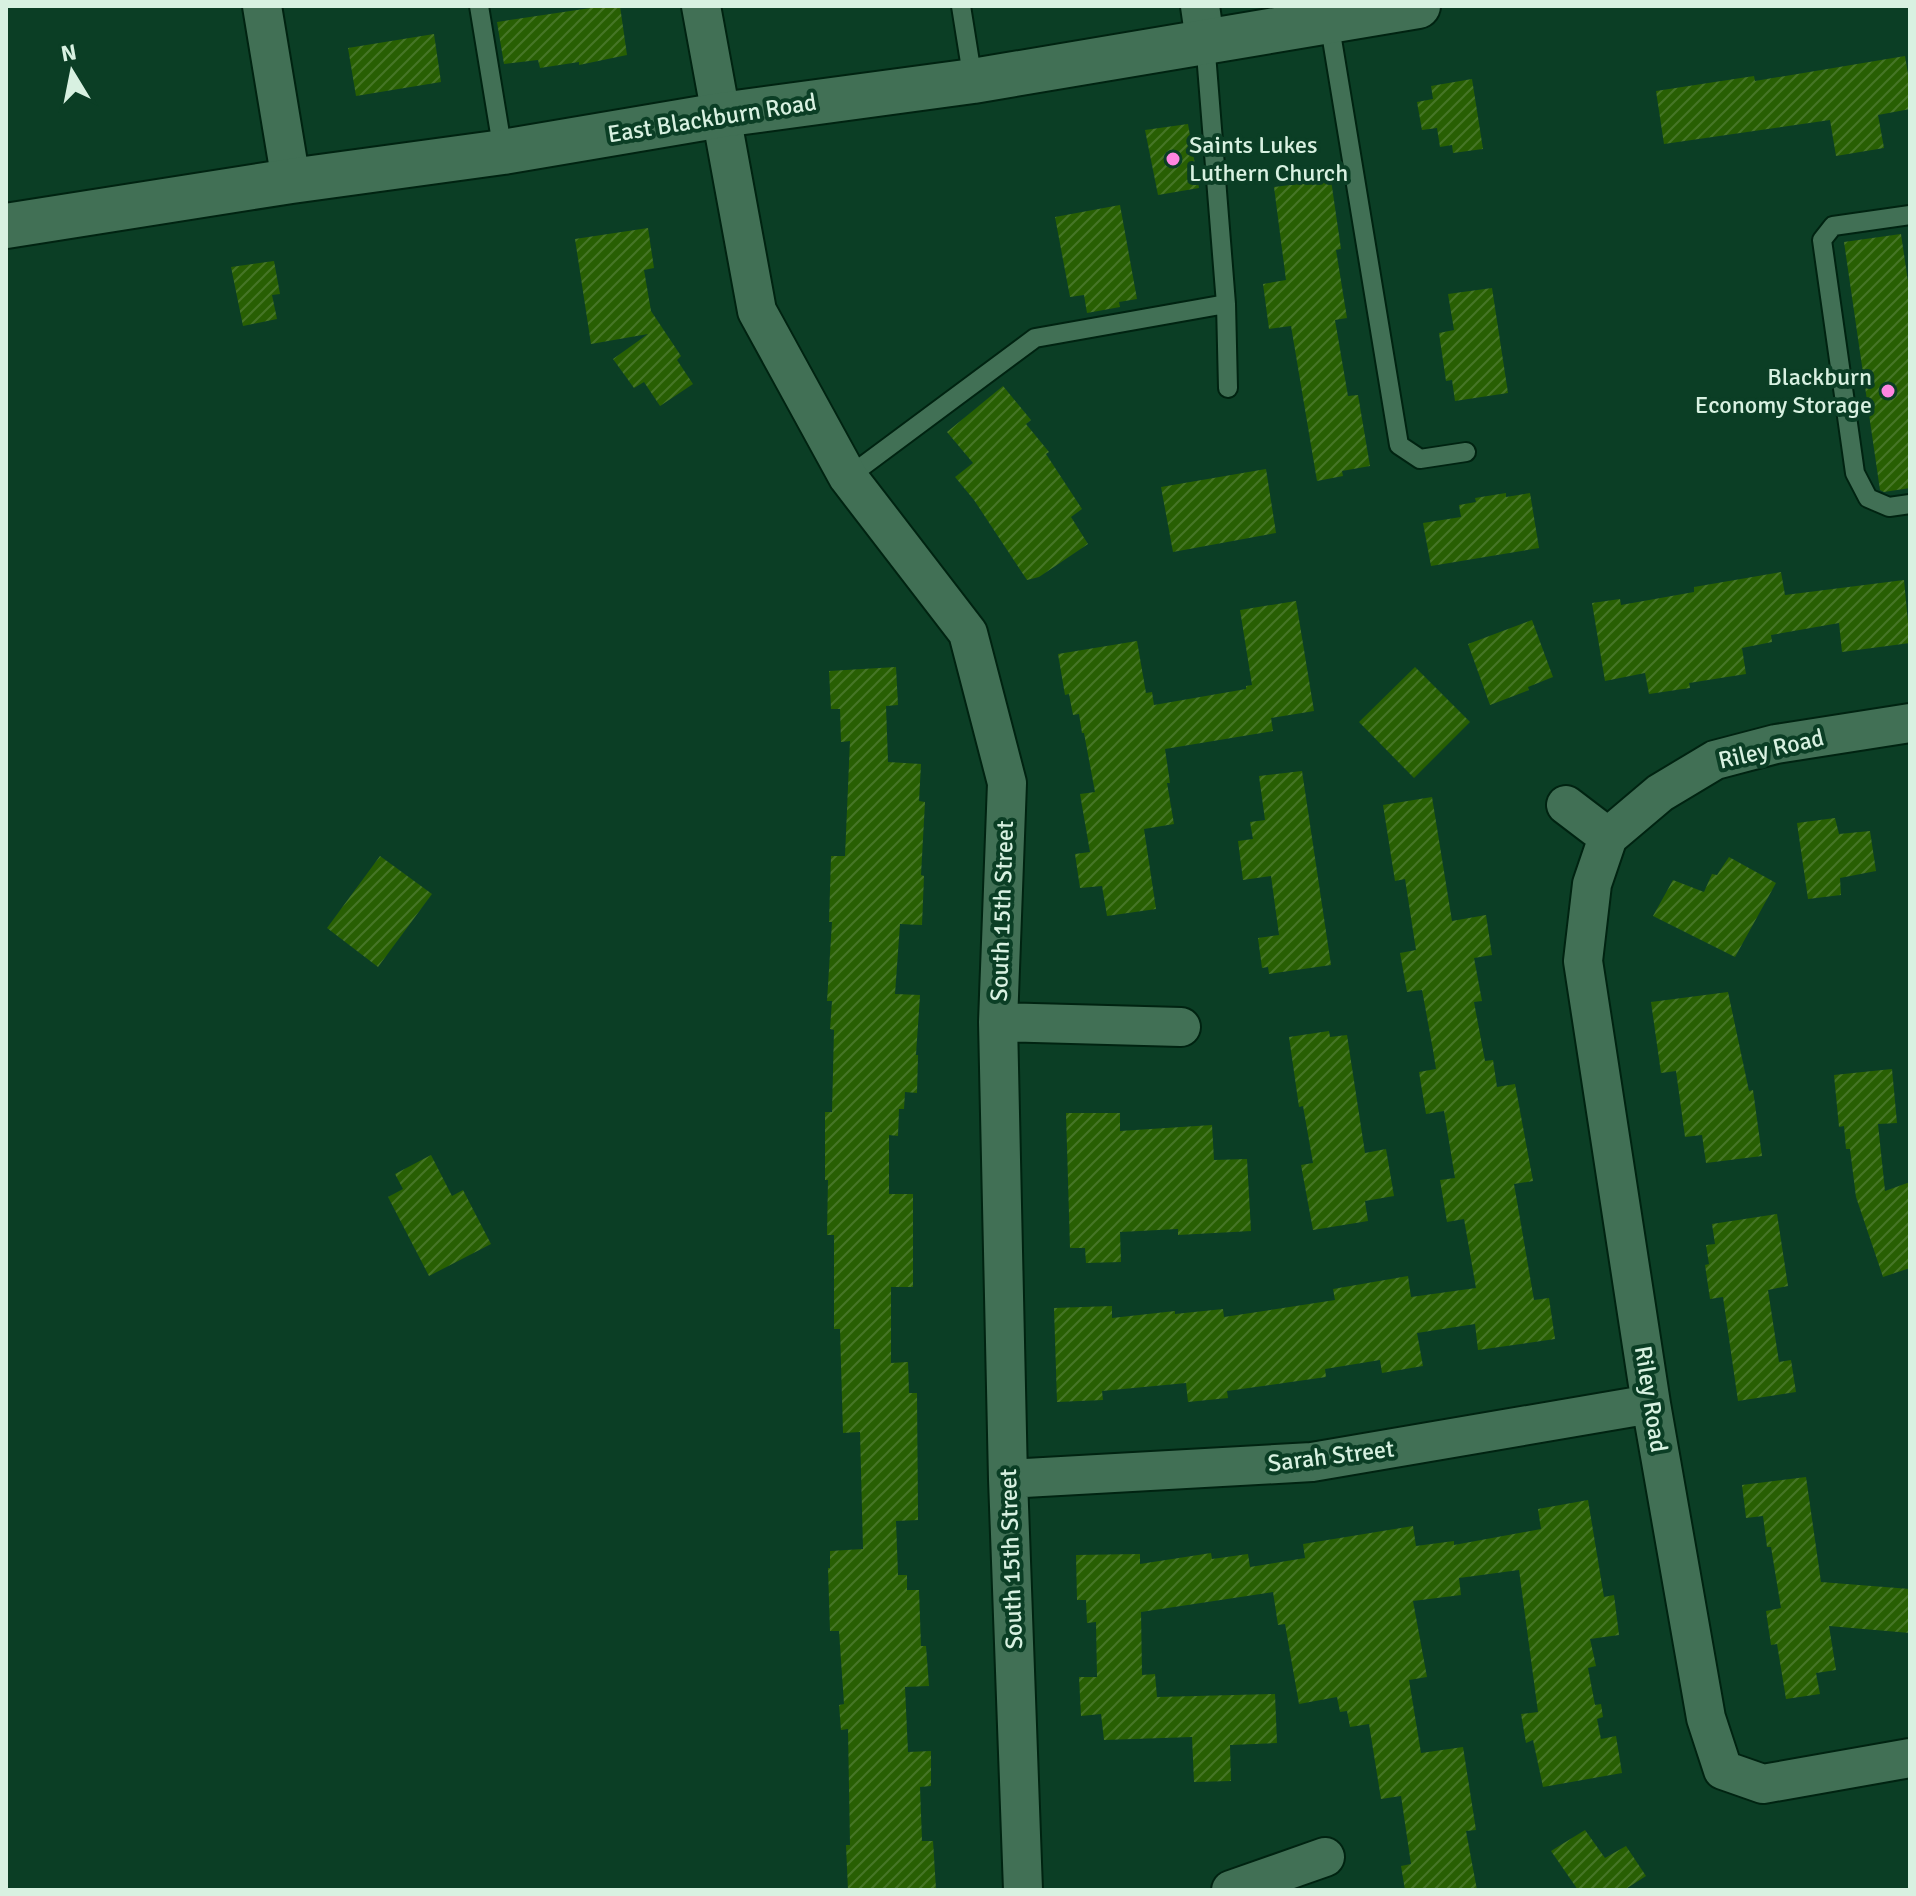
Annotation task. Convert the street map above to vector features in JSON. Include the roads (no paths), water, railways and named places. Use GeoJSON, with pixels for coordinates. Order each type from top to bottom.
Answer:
{"type":"FeatureCollection","features":[{"type":"Feature","properties":{"kind":"street"},"geometry":{"type":"LineString","coordinates":[[262,6],[291,181]]}},
{"type":"Feature","properties":{"kind":"street","name":"South 15th Street"},"geometry":{"type":"LineString","coordinates":[[701,6],[757,311],[848,477],[968,633],[1007,783],[998,1022],[1008,1479],[1023,1890]]}},
{"type":"Feature","properties":{"kind":"street","name":"East Blackburn Road"},"geometry":{"type":"LineString","coordinates":[[6,226],[291,181],[503,152],[721,115],[973,81],[1203,24],[1329,21],[1418,6]]}},
{"type":"Feature","properties":{"kind":"street","name":"Riley Road"},"geometry":{"type":"LineString","coordinates":[[1910,723],[1776,744],[1715,760],[1660,793],[1608,837],[1592,884],[1583,961],[1651,1404],[1706,1718],[1723,1770],[1763,1784],[1910,1758]]}},
{"type":"Feature","properties":{"kind":"street"},"geometry":{"type":"LineString","coordinates":[[1566,805],[1608,837]]}},
{"type":"Feature","properties":{"kind":"street"},"geometry":{"type":"LineString","coordinates":[[998,1022],[1181,1027]]}},
{"type":"Feature","properties":{"kind":"street","name":"Sarah Street"},"geometry":{"type":"LineString","coordinates":[[1008,1479],[1312,1462],[1651,1404]]}},
{"type":"Feature","properties":{"kind":"street"},"geometry":{"type":"LineString","coordinates":[[1231,1890],[1325,1857]]}},
{"type":"Feature","properties":{"kind":"lane"},"geometry":{"type":"LineString","coordinates":[[479,6],[503,152]]}},
{"type":"Feature","properties":{"kind":"lane"},"geometry":{"type":"LineString","coordinates":[[961,6],[973,81]]}},
{"type":"Feature","properties":{"kind":"lane"},"geometry":{"type":"LineString","coordinates":[[1329,21],[1399,445],[1420,459],[1466,452]]}},
{"type":"Feature","properties":{"kind":"lane"},"geometry":{"type":"LineString","coordinates":[[1203,24],[1226,304],[1228,388]]}},
{"type":"Feature","properties":{"kind":"lane"},"geometry":{"type":"LineString","coordinates":[[1910,215],[1833,226],[1822,240],[1855,473],[1868,498],[1889,507],[1910,504]]}},
{"type":"Feature","properties":{"kind":"lane"},"geometry":{"type":"LineString","coordinates":[[848,477],[1035,338],[1226,304]]}},
{"type":"Feature","properties":{"kind":"place","name":"Saints Lukes Luthern Church"},"geometry":{"type":"Point","coordinates":[1173,159]}},
{"type":"Feature","properties":{"kind":"place","name":"Blackburn Economy Storage"},"geometry":{"type":"Point","coordinates":[1888,391]}}]}
